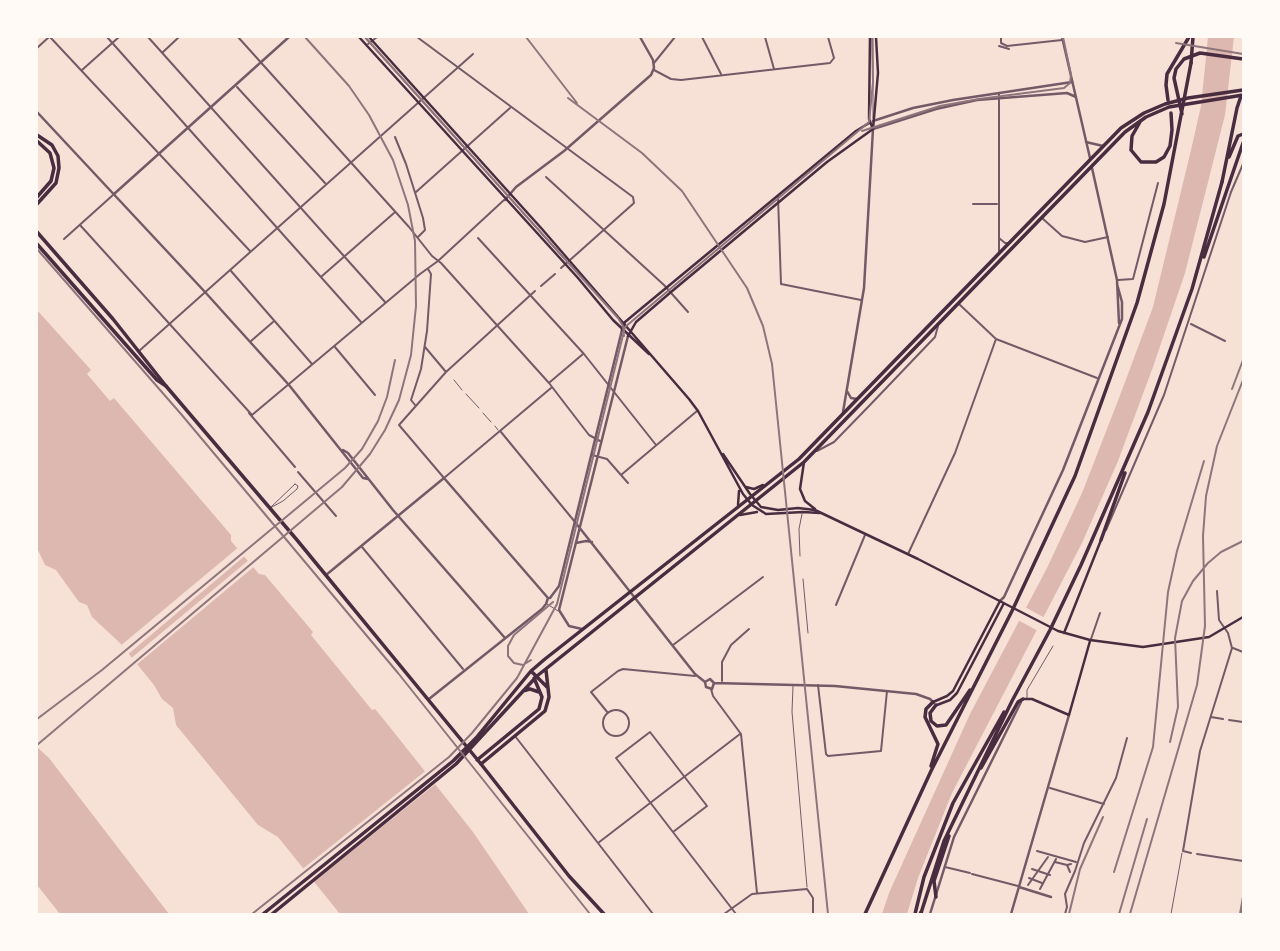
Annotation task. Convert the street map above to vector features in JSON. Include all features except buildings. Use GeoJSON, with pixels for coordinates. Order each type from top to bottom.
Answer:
{"type":"FeatureCollection","features":[{"type":"Feature","properties":{"kind":"main road"},"geometry":{"type":"LineString","coordinates":[[359,37],[370,43],[421,99],[567,262],[622,330],[654,358]]}},
{"type":"Feature","properties":{"kind":"main road"},"geometry":{"type":"LineString","coordinates":[[369,37],[370,43]]}},
{"type":"Feature","properties":{"kind":"main road"},"geometry":{"type":"LineString","coordinates":[[628,336],[631,329],[671,292],[779,202],[873,129],[870,44],[873,37]]}},
{"type":"Feature","properties":{"kind":"main road"},"geometry":{"type":"LineString","coordinates":[[622,330],[625,322],[872,121],[878,73],[873,37]]}},
{"type":"Feature","properties":{"kind":"main road"},"geometry":{"type":"LineString","coordinates":[[865,914],[931,771],[1045,543],[1075,476],[1108,388],[1137,303],[1164,204],[1191,63],[1191,37]]}},
{"type":"Feature","properties":{"kind":"main road"},"geometry":{"type":"LineString","coordinates":[[1172,102],[1166,85],[1167,74],[1191,37]]}},
{"type":"Feature","properties":{"kind":"main road"},"geometry":{"type":"LineString","coordinates":[[1182,116],[1175,84],[1176,69],[1184,59],[1196,53],[1243,59]]}},
{"type":"Feature","properties":{"kind":"main road"},"geometry":{"type":"LineString","coordinates":[[262,914],[450,769],[535,677],[804,462],[959,304],[1112,140],[1138,117],[1172,102],[1243,92],[1237,108],[1222,182],[1192,289]]}},
{"type":"Feature","properties":{"kind":"main road"},"geometry":{"type":"LineString","coordinates":[[477,739],[531,671],[799,459],[1104,146],[1172,102]]}},
{"type":"Feature","properties":{"kind":"main road"},"geometry":{"type":"LineString","coordinates":[[1141,120],[1130,138],[1131,150],[1138,160],[1153,163],[1162,159],[1168,150],[1172,130],[1171,113]]}},
{"type":"Feature","properties":{"kind":"main road"},"geometry":{"type":"LineString","coordinates":[[1226,162],[1238,136],[1243,134]]}},
{"type":"Feature","properties":{"kind":"main road"},"geometry":{"type":"LineString","coordinates":[[37,135],[51,145],[58,156],[59,168],[56,183],[37,204]]}},
{"type":"Feature","properties":{"kind":"main road"},"geometry":{"type":"LineString","coordinates":[[37,141],[50,153],[54,168],[51,181],[37,197]]}},
{"type":"Feature","properties":{"kind":"main road"},"geometry":{"type":"LineString","coordinates":[[1064,633],[1101,540],[1243,143]]}},
{"type":"Feature","properties":{"kind":"main road"},"geometry":{"type":"LineString","coordinates":[[465,149],[625,322],[698,411],[749,498]]}},
{"type":"Feature","properties":{"kind":"main road"},"geometry":{"type":"LineString","coordinates":[[37,232],[326,575],[569,876],[604,914]]}},
{"type":"Feature","properties":{"kind":"main road"},"geometry":{"type":"LineString","coordinates":[[37,244],[157,380],[166,386]]}},
{"type":"Feature","properties":{"kind":"main road"},"geometry":{"type":"LineString","coordinates":[[915,914],[936,845],[961,788],[1054,630],[1134,447]]}},
{"type":"Feature","properties":{"kind":"main road"},"geometry":{"type":"LineString","coordinates":[[722,452],[739,488],[760,512]]}},
{"type":"Feature","properties":{"kind":"main road"},"geometry":{"type":"LineString","coordinates":[[804,462],[800,480],[801,493],[808,504],[820,513],[1011,606],[1054,630],[1090,640],[1143,647],[1209,637],[1243,617]]}},
{"type":"Feature","properties":{"kind":"main road"},"geometry":{"type":"LineString","coordinates":[[743,485],[754,489],[767,484]]}},
{"type":"Feature","properties":{"kind":"main road"},"geometry":{"type":"LineString","coordinates":[[737,507],[739,488]]}},
{"type":"Feature","properties":{"kind":"main road"},"geometry":{"type":"LineString","coordinates":[[754,504],[772,509],[820,513]]}},
{"type":"Feature","properties":{"kind":"main road"},"geometry":{"type":"LineString","coordinates":[[740,515],[803,510]]}},
{"type":"Feature","properties":{"kind":"main road"},"geometry":{"type":"LineString","coordinates":[[931,771],[938,744],[925,718],[926,709],[953,691],[1000,601]]}},
{"type":"Feature","properties":{"kind":"main road"},"geometry":{"type":"LineString","coordinates":[[934,704],[950,700],[957,693],[1004,603]]}},
{"type":"Feature","properties":{"kind":"main road"},"geometry":{"type":"LineString","coordinates":[[976,775],[1018,702],[1025,698],[1069,715],[1090,640]]}},
{"type":"Feature","properties":{"kind":"main road"},"geometry":{"type":"LineString","coordinates":[[479,762],[545,711],[548,701],[545,676],[547,668]]}},
{"type":"Feature","properties":{"kind":"main road"},"geometry":{"type":"LineString","coordinates":[[514,734],[539,709],[542,702],[531,671]]}},
{"type":"Feature","properties":{"kind":"main road"},"geometry":{"type":"LineString","coordinates":[[535,677],[547,688]]}},
{"type":"Feature","properties":{"kind":"main road"},"geometry":{"type":"LineString","coordinates":[[521,691],[530,689],[541,693]]}},
{"type":"Feature","properties":{"kind":"main road"},"geometry":{"type":"LineString","coordinates":[[934,704],[930,713],[931,722],[937,726],[946,725],[971,689]]}},
{"type":"Feature","properties":{"kind":"main road"},"geometry":{"type":"LineString","coordinates":[[921,914],[937,859],[1012,701]]}},
{"type":"Feature","properties":{"kind":"main road"},"geometry":{"type":"LineString","coordinates":[[936,897],[934,881],[953,823]]}},
{"type":"Feature","properties":{"kind":"main road"},"geometry":{"type":"LineString","coordinates":[[272,914],[295,891]]}},
{"type":"Feature","properties":{"kind":"street"},"geometry":{"type":"LineString","coordinates":[[37,48],[49,37],[251,251]]}},
{"type":"Feature","properties":{"kind":"street"},"geometry":{"type":"LineString","coordinates":[[107,37],[361,323]]}},
{"type":"Feature","properties":{"kind":"street"},"geometry":{"type":"LineString","coordinates":[[81,71],[119,37]]}},
{"type":"Feature","properties":{"kind":"street"},"geometry":{"type":"LineString","coordinates":[[148,37],[386,302]]}},
{"type":"Feature","properties":{"kind":"street"},"geometry":{"type":"LineString","coordinates":[[162,52],[179,37]]}},
{"type":"Feature","properties":{"kind":"street"},"geometry":{"type":"LineString","coordinates":[[238,37],[432,256],[549,383],[589,435],[600,442]]}},
{"type":"Feature","properties":{"kind":"street"},"geometry":{"type":"LineString","coordinates":[[64,239],[289,37]]}},
{"type":"Feature","properties":{"kind":"street"},"geometry":{"type":"LineString","coordinates":[[370,43],[377,37]]}},
{"type":"Feature","properties":{"kind":"street"},"geometry":{"type":"LineString","coordinates":[[417,37],[633,197],[634,203],[561,268]]}},
{"type":"Feature","properties":{"kind":"street"},"geometry":{"type":"LineString","coordinates":[[248,413],[254,414],[289,386],[438,261],[507,196],[647,80],[654,71],[654,63],[640,37]]}},
{"type":"Feature","properties":{"kind":"street"},"geometry":{"type":"LineString","coordinates":[[654,63],[675,37]]}},
{"type":"Feature","properties":{"kind":"street"},"geometry":{"type":"LineString","coordinates":[[702,37],[722,75]]}},
{"type":"Feature","properties":{"kind":"street"},"geometry":{"type":"LineString","coordinates":[[765,37],[774,69]]}},
{"type":"Feature","properties":{"kind":"street"},"geometry":{"type":"LineString","coordinates":[[654,71],[678,80],[834,61],[828,37]]}},
{"type":"Feature","properties":{"kind":"street"},"geometry":{"type":"LineString","coordinates":[[1000,601],[1062,470],[1124,309],[1063,38],[1007,46],[1001,43],[1001,37]]}},
{"type":"Feature","properties":{"kind":"street"},"geometry":{"type":"LineString","coordinates":[[999,46],[1009,49]]}},
{"type":"Feature","properties":{"kind":"street"},"geometry":{"type":"LineString","coordinates":[[139,351],[473,54]]}},
{"type":"Feature","properties":{"kind":"street"},"geometry":{"type":"LineString","coordinates":[[872,121],[913,108],[999,92],[1073,84]]}},
{"type":"Feature","properties":{"kind":"street"},"geometry":{"type":"LineString","coordinates":[[1064,93],[1073,84]]}},
{"type":"Feature","properties":{"kind":"street"},"geometry":{"type":"LineString","coordinates":[[236,86],[326,185]]}},
{"type":"Feature","properties":{"kind":"street"},"geometry":{"type":"LineString","coordinates":[[999,92],[999,254]]}},
{"type":"Feature","properties":{"kind":"street"},"geometry":{"type":"LineString","coordinates":[[843,415],[862,300],[869,226],[873,129],[944,107],[977,100],[1064,93],[1076,97]]}},
{"type":"Feature","properties":{"kind":"street"},"geometry":{"type":"LineString","coordinates":[[416,192],[511,107]]}},
{"type":"Feature","properties":{"kind":"street"},"geometry":{"type":"LineString","coordinates":[[37,112],[250,342],[505,638]]}},
{"type":"Feature","properties":{"kind":"street"},"geometry":{"type":"LineString","coordinates":[[395,137],[416,192],[425,230],[417,238]]}},
{"type":"Feature","properties":{"kind":"street"},"geometry":{"type":"LineString","coordinates":[[1086,142],[1104,146]]}},
{"type":"Feature","properties":{"kind":"street"},"geometry":{"type":"LineString","coordinates":[[1101,540],[1145,444],[1190,324],[1243,164]]}},
{"type":"Feature","properties":{"kind":"street"},"geometry":{"type":"LineString","coordinates":[[546,177],[667,288],[688,312]]}},
{"type":"Feature","properties":{"kind":"street"},"geometry":{"type":"LineString","coordinates":[[1117,282],[1133,279],[1158,183]]}},
{"type":"Feature","properties":{"kind":"street"},"geometry":{"type":"LineString","coordinates":[[778,196],[781,285],[862,300]]}},
{"type":"Feature","properties":{"kind":"street"},"geometry":{"type":"LineString","coordinates":[[972,204],[998,204]]}},
{"type":"Feature","properties":{"kind":"street"},"geometry":{"type":"LineString","coordinates":[[321,277],[395,212]]}},
{"type":"Feature","properties":{"kind":"street"},"geometry":{"type":"LineString","coordinates":[[1041,217],[1062,236],[1085,242],[1108,237]]}},
{"type":"Feature","properties":{"kind":"street"},"geometry":{"type":"LineString","coordinates":[[80,225],[170,323],[295,467]]}},
{"type":"Feature","properties":{"kind":"street"},"geometry":{"type":"LineString","coordinates":[[998,237],[1004,243],[1010,243]]}},
{"type":"Feature","properties":{"kind":"street"},"geometry":{"type":"LineString","coordinates":[[478,238],[584,354],[656,445]]}},
{"type":"Feature","properties":{"kind":"street"},"geometry":{"type":"LineString","coordinates":[[416,406],[411,400],[425,346],[432,274],[428,268]]}},
{"type":"Feature","properties":{"kind":"street"},"geometry":{"type":"LineString","coordinates":[[230,270],[313,365]]}},
{"type":"Feature","properties":{"kind":"street"},"geometry":{"type":"LineString","coordinates":[[541,286],[555,274]]}},
{"type":"Feature","properties":{"kind":"street"},"geometry":{"type":"LineString","coordinates":[[535,291],[446,372],[399,425],[549,598],[558,599],[563,596]]}},
{"type":"Feature","properties":{"kind":"street"},"geometry":{"type":"LineString","coordinates":[[959,304],[996,339],[1098,378]]}},
{"type":"Feature","properties":{"kind":"street"},"geometry":{"type":"LineString","coordinates":[[250,342],[274,321]]}},
{"type":"Feature","properties":{"kind":"street"},"geometry":{"type":"LineString","coordinates":[[1190,324],[1225,341]]}},
{"type":"Feature","properties":{"kind":"street"},"geometry":{"type":"LineString","coordinates":[[429,700],[546,604],[559,586],[622,330]]}},
{"type":"Feature","properties":{"kind":"street"},"geometry":{"type":"LineString","coordinates":[[585,629],[573,628],[559,612],[628,336]]}},
{"type":"Feature","properties":{"kind":"street"},"geometry":{"type":"LineString","coordinates":[[907,555],[955,453],[996,339]]}},
{"type":"Feature","properties":{"kind":"street"},"geometry":{"type":"LineString","coordinates":[[334,346],[375,396]]}},
{"type":"Feature","properties":{"kind":"street"},"geometry":{"type":"LineString","coordinates":[[425,346],[446,372]]}},
{"type":"Feature","properties":{"kind":"street"},"geometry":{"type":"LineString","coordinates":[[549,383],[584,354]]}},
{"type":"Feature","properties":{"kind":"street"},"geometry":{"type":"LineString","coordinates":[[326,575],[552,387]]}},
{"type":"Feature","properties":{"kind":"street"},"geometry":{"type":"LineString","coordinates":[[847,391],[851,398],[858,399]]}},
{"type":"Feature","properties":{"kind":"street"},"geometry":{"type":"LineString","coordinates":[[621,475],[698,411]]}},
{"type":"Feature","properties":{"kind":"street"},"geometry":{"type":"LineString","coordinates":[[500,432],[592,542],[695,675],[711,689]]}},
{"type":"Feature","properties":{"kind":"street"},"geometry":{"type":"LineString","coordinates":[[591,454],[607,458],[628,483]]}},
{"type":"Feature","properties":{"kind":"street"},"geometry":{"type":"LineString","coordinates":[[299,472],[336,516]]}},
{"type":"Feature","properties":{"kind":"street"},"geometry":{"type":"LineString","coordinates":[[836,604],[865,534]]}},
{"type":"Feature","properties":{"kind":"street"},"geometry":{"type":"LineString","coordinates":[[576,543],[592,542]]}},
{"type":"Feature","properties":{"kind":"street"},"geometry":{"type":"LineString","coordinates":[[361,546],[465,671]]}},
{"type":"Feature","properties":{"kind":"street"},"geometry":{"type":"LineString","coordinates":[[673,646],[763,577]]}},
{"type":"Feature","properties":{"kind":"street"},"geometry":{"type":"LineString","coordinates":[[1191,853],[1182,851],[1200,751],[1232,648],[1226,628],[1219,620],[1217,591]]}},
{"type":"Feature","properties":{"kind":"street"},"geometry":{"type":"LineString","coordinates":[[1004,597],[1004,603]]}},
{"type":"Feature","properties":{"kind":"street"},"geometry":{"type":"LineString","coordinates":[[1090,640],[1100,613]]}},
{"type":"Feature","properties":{"kind":"street"},"geometry":{"type":"LineString","coordinates":[[722,681],[723,662],[731,645],[749,629]]}},
{"type":"Feature","properties":{"kind":"street"},"geometry":{"type":"LineString","coordinates":[[1232,648],[1243,652]]}},
{"type":"Feature","properties":{"kind":"street"},"geometry":{"type":"LineString","coordinates":[[608,713],[592,692],[618,671],[633,670],[689,677],[695,675]]}},
{"type":"Feature","properties":{"kind":"street"},"geometry":{"type":"LineString","coordinates":[[705,682],[710,679],[714,683]]}},
{"type":"Feature","properties":{"kind":"street"},"geometry":{"type":"LineString","coordinates":[[757,893],[741,734],[713,696],[711,689],[714,683],[818,684],[925,696],[934,704]]}},
{"type":"Feature","properties":{"kind":"street"},"geometry":{"type":"LineString","coordinates":[[818,684],[827,756],[881,751],[887,691]]}},
{"type":"Feature","properties":{"kind":"street"},"geometry":{"type":"LineString","coordinates":[[930,914],[954,837],[1025,698]]}},
{"type":"Feature","properties":{"kind":"street"},"geometry":{"type":"LineString","coordinates":[[620,711],[626,716],[629,726],[624,733],[617,736],[606,731],[604,720],[608,713],[620,711]]}},
{"type":"Feature","properties":{"kind":"street"},"geometry":{"type":"LineString","coordinates":[[1011,914],[1069,715]]}},
{"type":"Feature","properties":{"kind":"street"},"geometry":{"type":"LineString","coordinates":[[1211,717],[1223,719]]}},
{"type":"Feature","properties":{"kind":"street"},"geometry":{"type":"LineString","coordinates":[[1229,720],[1243,722]]}},
{"type":"Feature","properties":{"kind":"street"},"geometry":{"type":"LineString","coordinates":[[673,832],[707,806],[650,732],[616,758],[736,914]]}},
{"type":"Feature","properties":{"kind":"street"},"geometry":{"type":"LineString","coordinates":[[624,733],[627,737]]}},
{"type":"Feature","properties":{"kind":"street"},"geometry":{"type":"LineString","coordinates":[[514,734],[653,914]]}},
{"type":"Feature","properties":{"kind":"street"},"geometry":{"type":"LineString","coordinates":[[598,844],[741,734]]}},
{"type":"Feature","properties":{"kind":"street"},"geometry":{"type":"LineString","coordinates":[[1065,914],[1065,894],[1076,871],[1084,843],[1116,778],[1127,738]]}},
{"type":"Feature","properties":{"kind":"street"},"geometry":{"type":"LineString","coordinates":[[1049,788],[1104,804]]}},
{"type":"Feature","properties":{"kind":"street"},"geometry":{"type":"LineString","coordinates":[[1037,852],[1073,863]]}},
{"type":"Feature","properties":{"kind":"street"},"geometry":{"type":"LineString","coordinates":[[1197,854],[1243,861]]}},
{"type":"Feature","properties":{"kind":"street"},"geometry":{"type":"LineString","coordinates":[[1028,885],[1049,855]]}},
{"type":"Feature","properties":{"kind":"street"},"geometry":{"type":"LineString","coordinates":[[1040,889],[1056,858]]}},
{"type":"Feature","properties":{"kind":"street"},"geometry":{"type":"LineString","coordinates":[[1055,862],[1073,863]]}},
{"type":"Feature","properties":{"kind":"street"},"geometry":{"type":"LineString","coordinates":[[1070,872],[1073,863]]}},
{"type":"Feature","properties":{"kind":"street"},"geometry":{"type":"LineString","coordinates":[[945,867],[1051,897]]}},
{"type":"Feature","properties":{"kind":"street"},"geometry":{"type":"LineString","coordinates":[[1032,869],[1049,874]]}},
{"type":"Feature","properties":{"kind":"street"},"geometry":{"type":"LineString","coordinates":[[1030,879],[1043,883]]}},
{"type":"Feature","properties":{"kind":"street"},"geometry":{"type":"LineString","coordinates":[[724,914],[751,894],[807,889],[813,898],[813,914]]}},
{"type":"Feature","properties":{"kind":"lane"},"geometry":{"type":"LineString","coordinates":[[364,37],[370,43]]}},
{"type":"Feature","properties":{"kind":"lane"},"geometry":{"type":"LineString","coordinates":[[872,121],[873,37]]}},
{"type":"Feature","properties":{"kind":"lane"},"geometry":{"type":"LineString","coordinates":[[870,44],[874,50]]}},
{"type":"Feature","properties":{"kind":"lane"},"geometry":{"type":"LineString","coordinates":[[446,372],[450,376]]}},
{"type":"Feature","properties":{"kind":"lane"},"geometry":{"type":"LineString","coordinates":[[454,380],[462,390]]}},
{"type":"Feature","properties":{"kind":"lane"},"geometry":{"type":"LineString","coordinates":[[467,394],[479,408]]}},
{"type":"Feature","properties":{"kind":"lane"},"geometry":{"type":"LineString","coordinates":[[483,413],[491,422]]}},
{"type":"Feature","properties":{"kind":"lane"},"geometry":{"type":"LineString","coordinates":[[495,426],[500,432]]}},
{"type":"Feature","properties":{"kind":"lane"},"geometry":{"type":"LineString","coordinates":[[293,485],[298,485],[284,501],[270,508],[293,485]]}},
{"type":"Feature","properties":{"kind":"lane"},"geometry":{"type":"LineString","coordinates":[[800,556],[799,529],[803,510]]}},
{"type":"Feature","properties":{"kind":"lane"},"geometry":{"type":"LineString","coordinates":[[803,579],[808,633]]}},
{"type":"Feature","properties":{"kind":"lane"},"geometry":{"type":"LineString","coordinates":[[546,604],[554,606],[559,612]]}},
{"type":"Feature","properties":{"kind":"lane"},"geometry":{"type":"LineString","coordinates":[[1025,698],[1053,646]]}},
{"type":"Feature","properties":{"kind":"lane"},"geometry":{"type":"LineString","coordinates":[[793,683],[792,712],[807,889]]}},
{"type":"Feature","properties":{"kind":"lane"},"geometry":{"type":"LineString","coordinates":[[1171,914],[1182,851]]}},
{"type":"Feature","properties":{"kind":"lane"},"geometry":{"type":"LineString","coordinates":[[1241,914],[1243,902]]}},
{"type":"Feature","properties":{"kind":"shaded area"},"geometry":{"type":"Polygon","coordinates":[[[1208,37],[1234,37],[1225,115],[1185,273],[1153,367],[1118,461],[1082,543],[952,793],[918,878],[907,914],[882,914],[970,714],[1047,568],[1082,493],[1153,307],[1201,106],[1208,37]]]}},
{"type":"Feature","properties":{"kind":"shaded area"},"geometry":{"type":"Polygon","coordinates":[[[37,310],[91,370],[87,374],[110,401],[114,398],[231,535],[231,541],[259,574],[265,575],[313,632],[311,635],[372,710],[375,709],[389,726],[473,832],[529,914],[340,914],[278,837],[258,825],[176,725],[173,708],[162,699],[120,643],[92,617],[87,605],[79,602],[56,570],[45,565],[37,548],[37,310]]]}},
{"type":"Feature","properties":{"kind":"shaded area"},"geometry":{"type":"Polygon","coordinates":[[[37,747],[49,758],[169,914],[60,914],[37,885],[37,747]]]}},
{"type":"Feature","properties":{"kind":"pier"},"geometry":{"type":"Polygon","coordinates":[[[240,546],[247,554],[126,656],[119,647],[240,546]]]}},
{"type":"Feature","properties":{"kind":"pier"},"geometry":{"type":"Polygon","coordinates":[[[250,559],[256,565],[135,666],[129,660],[250,559]]]}},
{"type":"Feature","properties":{"kind":"pier"},"geometry":{"type":"Polygon","coordinates":[[[1023,606],[1047,619],[1040,632],[1016,619],[1023,606]]]}},
{"type":"Feature","properties":{"kind":"pier"},"geometry":{"type":"Polygon","coordinates":[[[428,769],[438,782],[311,884],[300,871],[428,769]]]}},
{"type":"Feature","properties":{"kind":"tram line"},"geometry":{"type":"LineString","coordinates":[[365,37],[618,318],[623,326],[624,336]]}},
{"type":"Feature","properties":{"kind":"tram line"},"geometry":{"type":"LineString","coordinates":[[252,914],[449,757],[517,678],[557,604],[625,327],[869,122],[873,82],[872,37]]}},
{"type":"Feature","properties":{"kind":"tram line"},"geometry":{"type":"LineString","coordinates":[[862,131],[940,106],[1064,88],[1070,83],[1071,75],[1063,37]]}},
{"type":"Feature","properties":{"kind":"tram line"},"geometry":{"type":"LineString","coordinates":[[531,660],[523,665],[514,663],[508,656],[508,646],[514,635],[553,602]]}},
{"type":"Feature","properties":{"kind":"tram line"},"geometry":{"type":"LineString","coordinates":[[1240,914],[1243,897]]}},
{"type":"Feature","properties":{"kind":"railway"},"geometry":{"type":"LineString","coordinates":[[37,745],[342,487],[370,454],[399,400],[411,355],[416,306],[415,241],[408,205],[393,160],[369,115],[349,86],[305,37]]}},
{"type":"Feature","properties":{"kind":"railway"},"geometry":{"type":"LineString","coordinates":[[526,37],[577,103]]}},
{"type":"Feature","properties":{"kind":"railway"},"geometry":{"type":"LineString","coordinates":[[1176,43],[1243,54]]}},
{"type":"Feature","properties":{"kind":"railway"},"geometry":{"type":"LineString","coordinates":[[568,98],[642,153],[682,191],[747,288],[763,326],[772,364],[828,914]]}},
{"type":"Feature","properties":{"kind":"railway"},"geometry":{"type":"LineString","coordinates":[[37,249],[181,414],[398,673],[590,914]]}},
{"type":"Feature","properties":{"kind":"railway"},"geometry":{"type":"LineString","coordinates":[[37,719],[102,670],[345,468],[362,449],[378,421],[387,397],[395,360]]}},
{"type":"Feature","properties":{"kind":"railway"},"geometry":{"type":"LineString","coordinates":[[1232,389],[1243,360]]}},
{"type":"Feature","properties":{"kind":"railway"},"geometry":{"type":"LineString","coordinates":[[1130,914],[1197,685],[1205,626],[1203,536],[1206,496],[1217,446],[1243,380]]}},
{"type":"Feature","properties":{"kind":"railway"},"geometry":{"type":"LineString","coordinates":[[1114,872],[1153,747],[1168,592],[1177,551],[1204,461]]}},
{"type":"Feature","properties":{"kind":"railway"},"geometry":{"type":"LineString","coordinates":[[1170,742],[1178,707],[1175,638],[1182,601],[1193,581],[1208,563],[1221,552],[1243,541]]}},
{"type":"Feature","properties":{"kind":"railway"},"geometry":{"type":"LineString","coordinates":[[1069,914],[1080,869],[1103,817]]}},
{"type":"Feature","properties":{"kind":"railway"},"geometry":{"type":"LineString","coordinates":[[1119,914],[1147,819]]}}]}
